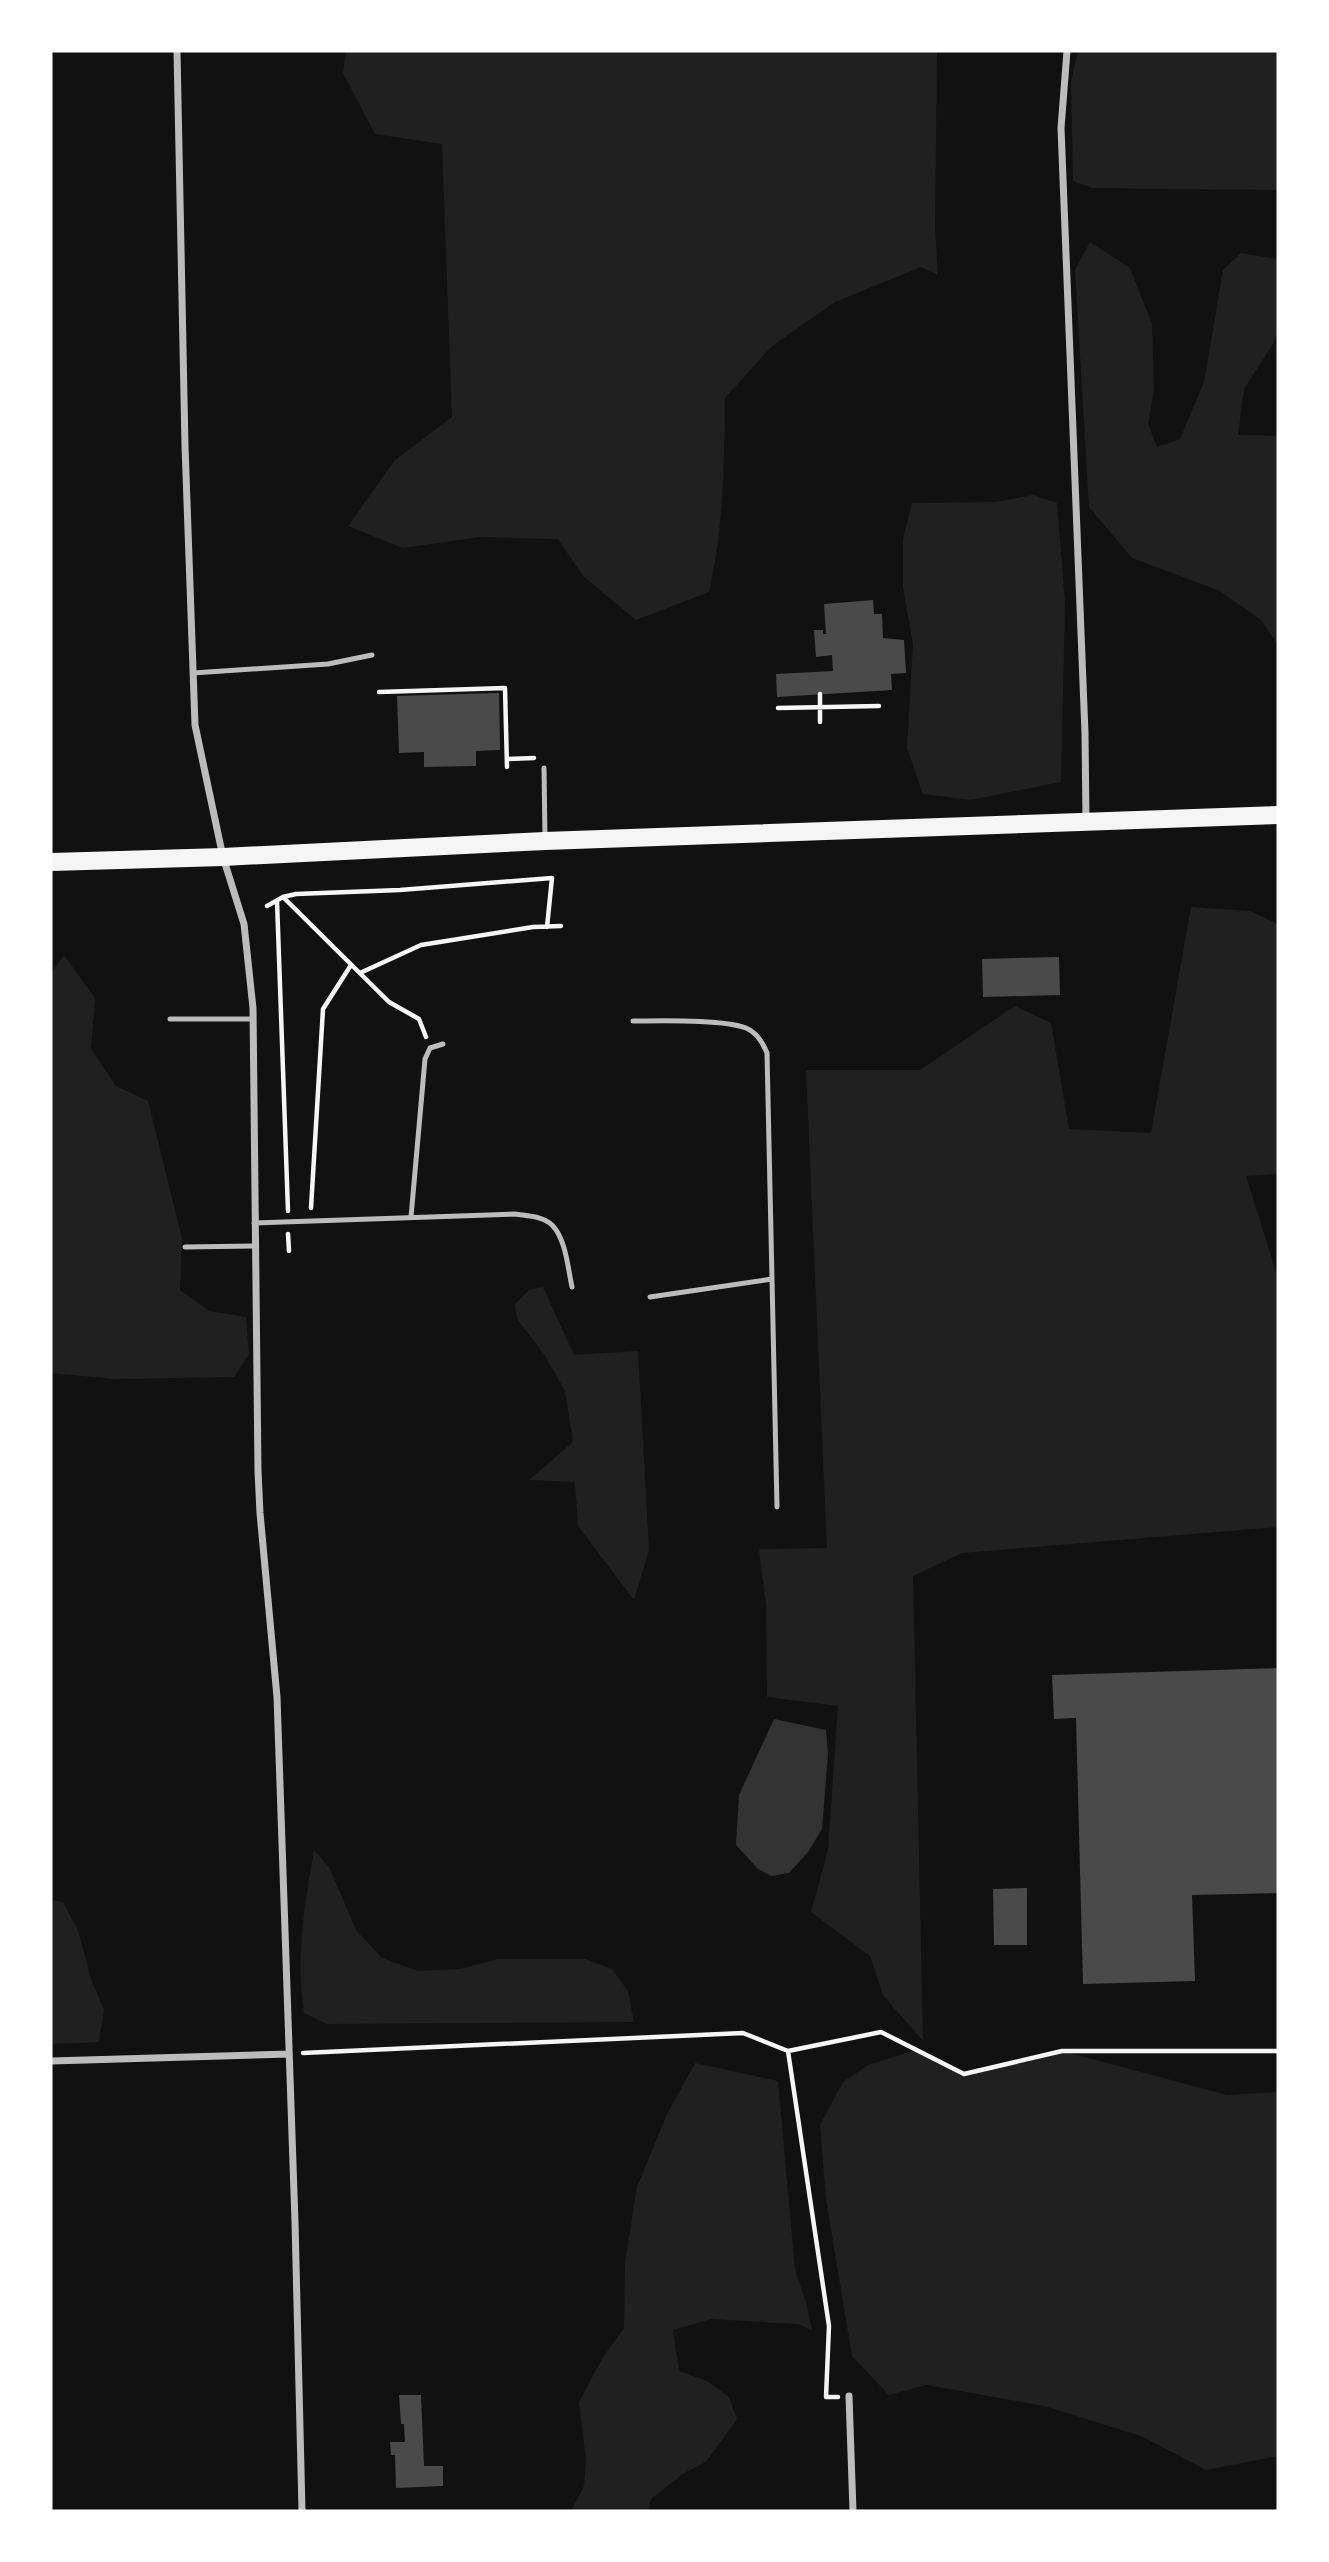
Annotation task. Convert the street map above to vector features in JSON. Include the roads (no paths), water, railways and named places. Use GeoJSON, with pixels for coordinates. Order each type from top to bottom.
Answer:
{"type":"FeatureCollection","features":[{"type":"Feature","properties":{"kind":"main road"},"geometry":{"type":"LineString","coordinates":[[51,862],[1278,815]]}},
{"type":"Feature","properties":{"kind":"street"},"geometry":{"type":"LineString","coordinates":[[177,51],[195,725],[223,857],[244,924],[253,1019],[254,1246],[260,1513],[277,1698],[302,2511]]}},
{"type":"Feature","properties":{"kind":"street"},"geometry":{"type":"LineString","coordinates":[[1067,51],[1060,128],[1085,733],[1086,822]]}},
{"type":"Feature","properties":{"kind":"street"},"geometry":{"type":"LineString","coordinates":[[51,2061],[289,2054]]}},
{"type":"Feature","properties":{"kind":"street"},"geometry":{"type":"LineString","coordinates":[[849,2396],[853,2511]]}},
{"type":"Feature","properties":{"kind":"lane"},"geometry":{"type":"LineString","coordinates":[[193,673],[328,664],[372,655]]}},
{"type":"Feature","properties":{"kind":"lane"},"geometry":{"type":"LineString","coordinates":[[544,768],[545,841]]}},
{"type":"Feature","properties":{"kind":"lane"},"geometry":{"type":"LineString","coordinates":[[170,1019],[253,1019]]}},
{"type":"Feature","properties":{"kind":"lane"},"geometry":{"type":"LineString","coordinates":[[633,1021],[724,1024],[747,1028],[761,1040],[767,1052],[777,1507]]}},
{"type":"Feature","properties":{"kind":"lane"},"geometry":{"type":"LineString","coordinates":[[411,1217],[425,1059],[430,1048],[443,1044]]}},
{"type":"Feature","properties":{"kind":"lane"},"geometry":{"type":"LineString","coordinates":[[254,1223],[515,1214],[536,1217],[552,1224],[561,1241],[572,1287]]}},
{"type":"Feature","properties":{"kind":"lane"},"geometry":{"type":"LineString","coordinates":[[185,1247],[254,1246]]}},
{"type":"Feature","properties":{"kind":"lane"},"geometry":{"type":"LineString","coordinates":[[650,1297],[772,1279]]}}]}
